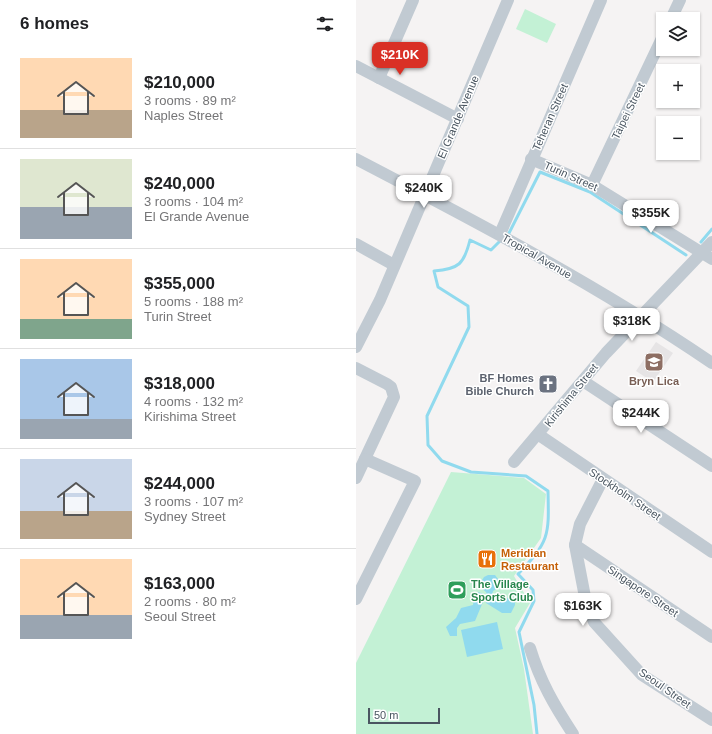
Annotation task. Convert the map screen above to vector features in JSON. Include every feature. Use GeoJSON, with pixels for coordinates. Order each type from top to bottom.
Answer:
{"type":"FeatureCollection","features":[{"type":"Feature","properties":{"kind":"street"},"geometry":{"type":"LineString","coordinates":[[379,78],[413,0]]}},
{"type":"Feature","properties":{"kind":"street","name":"El Grande Avenue"},"geometry":{"type":"LineString","coordinates":[[356,347],[380,300],[508,0]]}},
{"type":"Feature","properties":{"kind":"street","name":"Teheran Street"},"geometry":{"type":"LineString","coordinates":[[500,234],[531,159],[601,0]]}},
{"type":"Feature","properties":{"kind":"street"},"geometry":{"type":"LineString","coordinates":[[674,12],[680,0]]}},
{"type":"Feature","properties":{"kind":"street","name":"Taipei Street"},"geometry":{"type":"LineString","coordinates":[[592,185],[656,51]]}},
{"type":"Feature","properties":{"kind":"street"},"geometry":{"type":"LineString","coordinates":[[356,66],[458,119]]}},
{"type":"Feature","properties":{"kind":"street","name":"Tropical Avenue"},"geometry":{"type":"LineString","coordinates":[[356,159],[500,234],[641,316],[712,363]]}},
{"type":"Feature","properties":{"kind":"street","name":"Turin Street"},"geometry":{"type":"LineString","coordinates":[[531,159],[592,185],[707,256]]}},
{"type":"Feature","properties":{"kind":"street","name":"Kirishima Street"},"geometry":{"type":"LineString","coordinates":[[514,462],[641,316],[707,256],[712,242]]}},
{"type":"Feature","properties":{"kind":"street"},"geometry":{"type":"LineString","coordinates":[[356,244],[394,265]]}},
{"type":"Feature","properties":{"kind":"street"},"geometry":{"type":"LineString","coordinates":[[356,368],[387,384],[391,387],[394,396],[356,478]]}},
{"type":"Feature","properties":{"kind":"street"},"geometry":{"type":"LineString","coordinates":[[583,381],[712,466]]}},
{"type":"Feature","properties":{"kind":"street","name":"Stockholm Street"},"geometry":{"type":"LineString","coordinates":[[539,435],[712,552]]}},
{"type":"Feature","properties":{"kind":"street"},"geometry":{"type":"LineString","coordinates":[[356,599],[415,481],[365,459]]}},
{"type":"Feature","properties":{"kind":"street","name":"Seoul Street"},"geometry":{"type":"LineString","coordinates":[[603,479],[580,524],[575,545],[584,597],[594,622],[642,675],[712,720]]}},
{"type":"Feature","properties":{"kind":"street","name":"Singapore Street"},"geometry":{"type":"LineString","coordinates":[[575,545],[712,637]]}},
{"type":"Feature","properties":{"kind":"street"},"geometry":{"type":"LineString","coordinates":[[530,648],[541,680],[551,701],[573,734]]}},
{"type":"Feature","properties":{"kind":"shaded area","name":"Bryn Lica"},"geometry":{"type":"Polygon","coordinates":[[[656,342],[673,353],[653,382],[636,371],[656,342]]]}},
{"type":"Feature","properties":{"kind":"green space"},"geometry":{"type":"Polygon","coordinates":[[[525,9],[556,24],[547,43],[516,29],[525,9]]]}},
{"type":"Feature","properties":{"kind":"green space","name":"The Village Sports Club"},"geometry":{"type":"Polygon","coordinates":[[[451,472],[524,478],[546,494],[541,538],[514,576],[530,603],[515,628],[524,669],[533,734],[356,734],[356,663],[451,472]]]}},
{"type":"Feature","properties":{"kind":"water"},"geometry":{"type":"Polygon","coordinates":[[[488,575],[495,575],[498,579],[498,588],[493,591],[492,596],[505,600],[509,597],[515,601],[515,605],[511,613],[502,613],[486,603],[486,592],[479,585],[484,577],[488,575]]]}},
{"type":"Feature","properties":{"kind":"water"},"geometry":{"type":"Polygon","coordinates":[[[478,592],[484,594],[485,597],[475,621],[460,624],[457,628],[457,636],[450,636],[446,627],[456,618],[461,608],[473,605],[474,598],[478,592]]]}},
{"type":"Feature","properties":{"kind":"water"},"geometry":{"type":"Polygon","coordinates":[[[497,622],[503,649],[467,657],[461,630],[497,622]]]}},
{"type":"Feature","properties":{"kind":"waterway"},"geometry":{"type":"LineString","coordinates":[[508,235],[540,172],[590,192],[686,255]]}},
{"type":"Feature","properties":{"kind":"waterway"},"geometry":{"type":"LineString","coordinates":[[701,242],[712,229]]}},
{"type":"Feature","properties":{"kind":"waterway"},"geometry":{"type":"LineString","coordinates":[[502,239],[491,250],[470,240],[463,260],[459,264],[449,269],[434,271],[438,287],[468,306],[469,327],[427,416],[428,445],[442,461],[471,472],[526,476],[548,491],[548,518],[545,537],[542,545],[529,563],[518,574],[533,590],[534,601],[519,632],[534,705],[537,734]]}},
{"type":"Feature","properties":{"kind":"place","name":"Bryn Lica"},"geometry":{"type":"Point","coordinates":[654,362]}},
{"type":"Feature","properties":{"kind":"place","name":"BF Homes Bible Church"},"geometry":{"type":"Point","coordinates":[548,384]}},
{"type":"Feature","properties":{"kind":"place","name":"Meridian Restaurant"},"geometry":{"type":"Point","coordinates":[487,559]}},
{"type":"Feature","properties":{"kind":"place","name":"The Village Sports Club"},"geometry":{"type":"Point","coordinates":[457,590]}}]}
